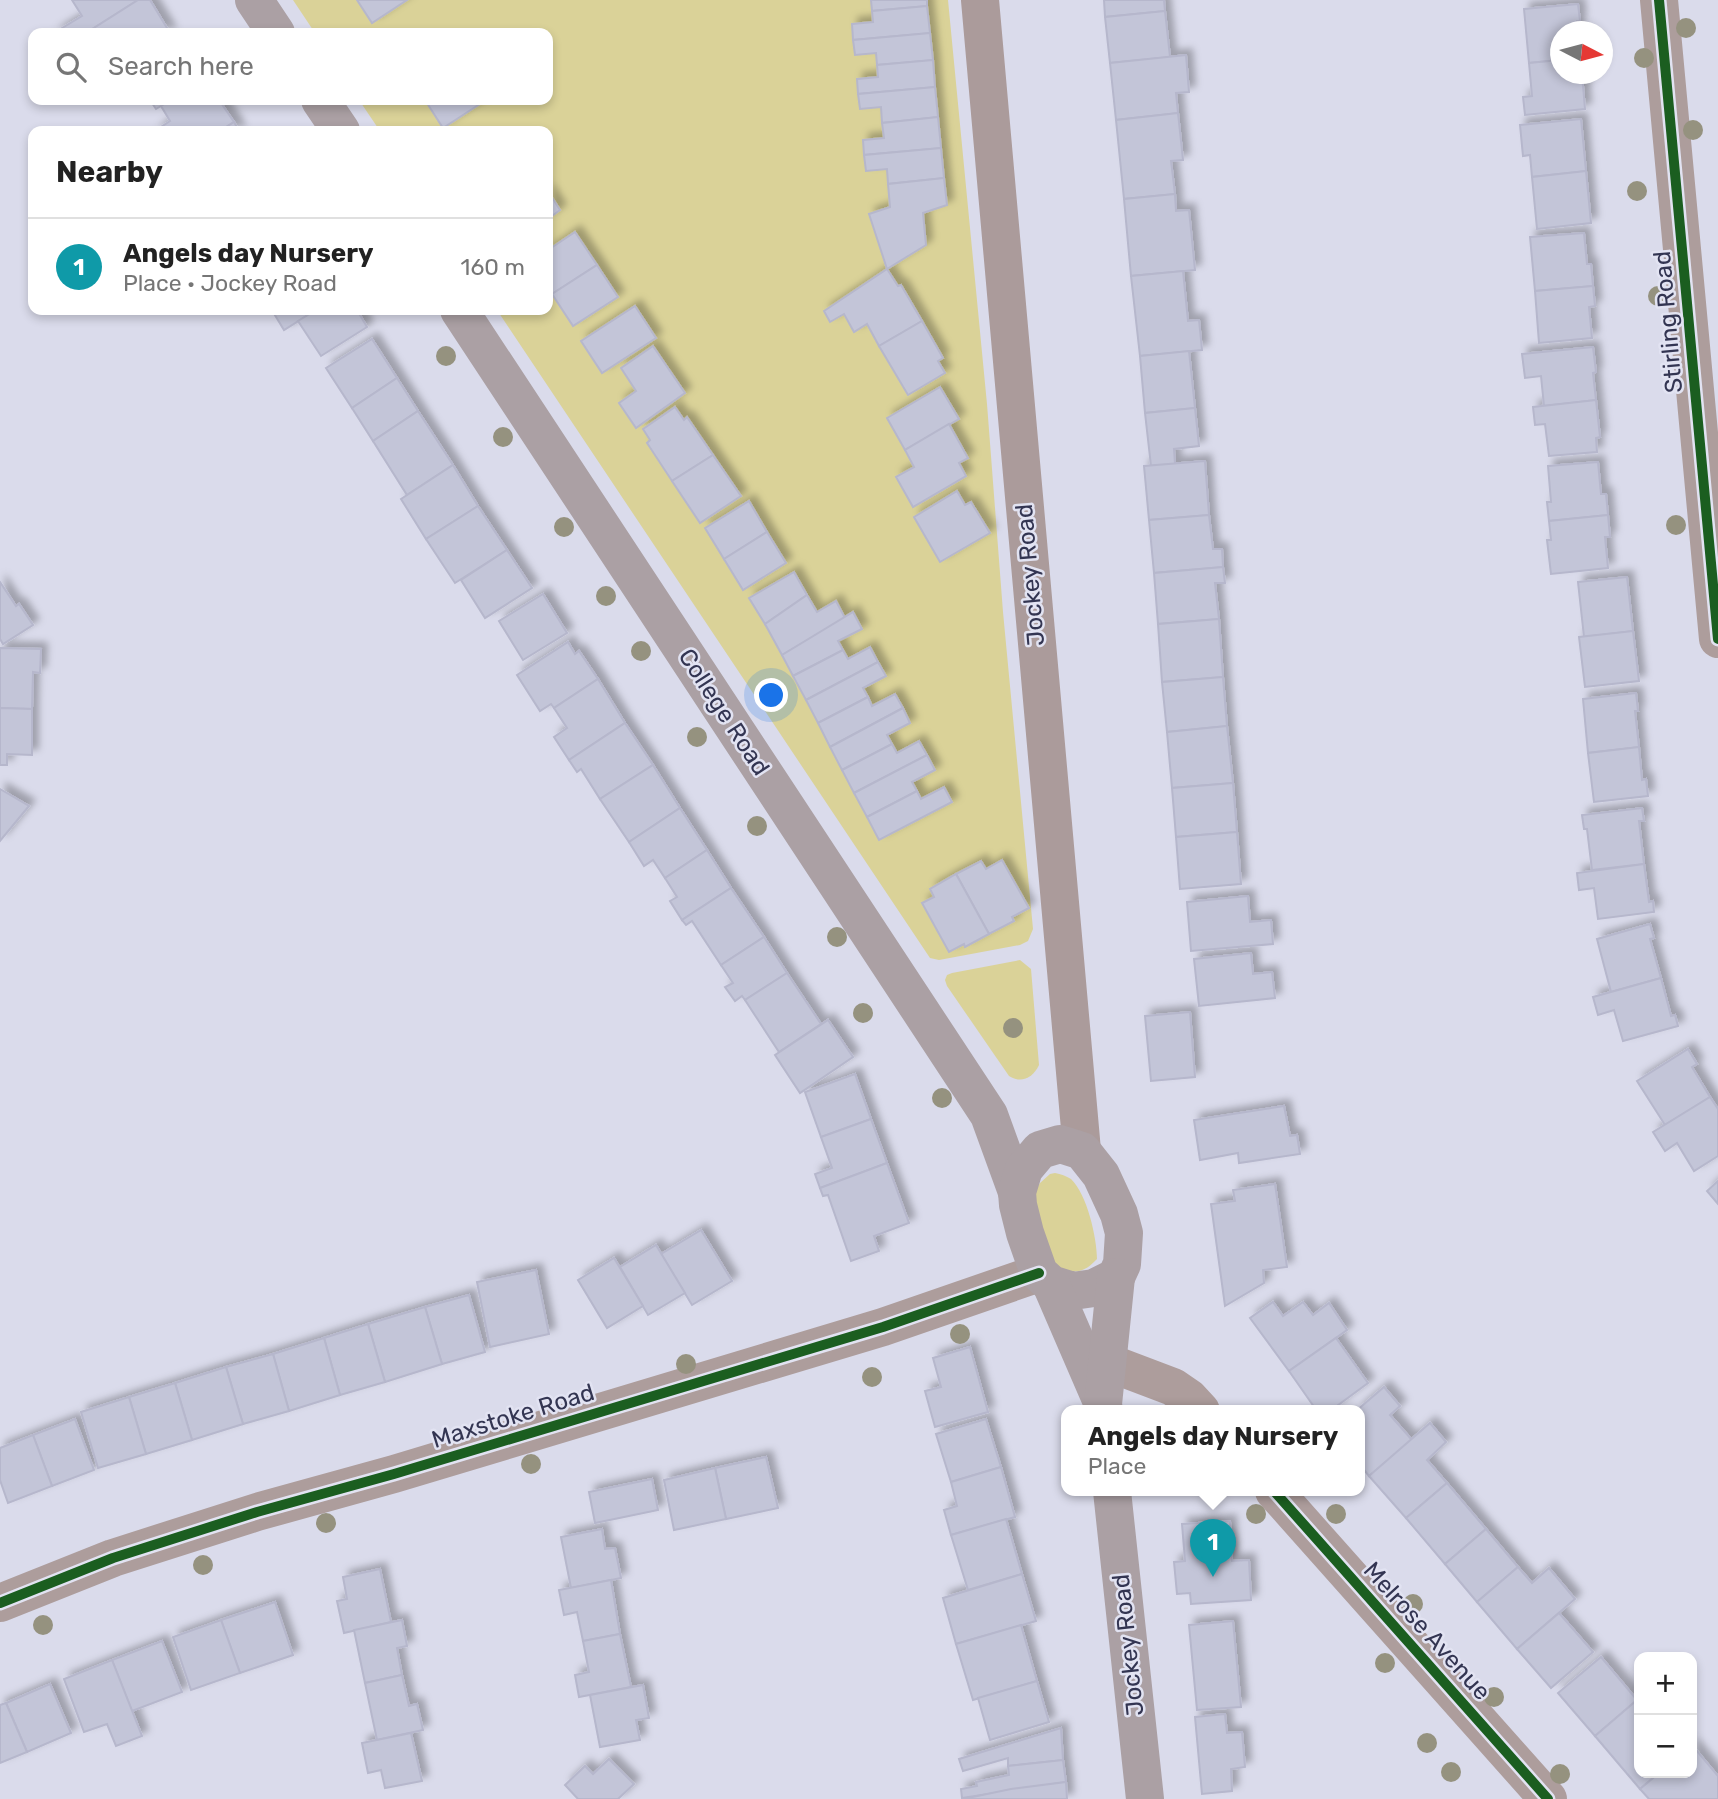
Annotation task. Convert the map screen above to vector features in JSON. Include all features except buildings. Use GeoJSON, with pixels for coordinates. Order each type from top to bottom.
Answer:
{"type":"FeatureCollection","features":[{"type":"Feature","properties":{"kind":"main road"},"geometry":{"type":"LineString","coordinates":[[254,0],[273,28]]}},
{"type":"Feature","properties":{"kind":"main road","name":"Jockey Road"},"geometry":{"type":"LineString","coordinates":[[979,0],[1071,1147]]}},
{"type":"Feature","properties":{"kind":"main road"},"geometry":{"type":"LineString","coordinates":[[323,105],[338,126]]}},
{"type":"Feature","properties":{"kind":"main road","name":"College Road"},"geometry":{"type":"LineString","coordinates":[[461,315],[989,1115],[1017,1192]]}},
{"type":"Feature","properties":{"kind":"main road"},"geometry":{"type":"LineString","coordinates":[[989,1115],[1071,1147],[1101,1175],[1119,1214],[1124,1233],[1122,1264],[1116,1277],[1103,1405]]}},
{"type":"Feature","properties":{"kind":"main road"},"geometry":{"type":"LineString","coordinates":[[1071,1147],[1040,1150],[1024,1169],[1017,1192],[1018,1205],[1025,1233],[1102,1405]]}},
{"type":"Feature","properties":{"kind":"main road"},"geometry":{"type":"LineString","coordinates":[[1045,1279],[1073,1291],[1094,1288],[1116,1277]]}},
{"type":"Feature","properties":{"kind":"main road","name":"Jockey Road"},"geometry":{"type":"LineString","coordinates":[[1113,1496],[1144,1799]]}},
{"type":"Feature","properties":{"kind":"street","name":"Stirling Road"},"geometry":{"type":"LineString","coordinates":[[1659,0],[1718,639]]}},
{"type":"Feature","properties":{"kind":"street","name":"Maxstoke Road"},"geometry":{"type":"LineString","coordinates":[[0,1603],[113,1558],[257,1511],[394,1474],[1045,1279]]}},
{"type":"Feature","properties":{"kind":"street"},"geometry":{"type":"LineString","coordinates":[[1107,1362],[1172,1387],[1195,1405]]}},
{"type":"Feature","properties":{"kind":"street","name":"Melrose Avenue"},"geometry":{"type":"LineString","coordinates":[[1278,1496],[1548,1799]]}},
{"type":"Feature","properties":{"kind":"shaded area"},"geometry":{"type":"Polygon","coordinates":[[[293,0],[948,0],[1033,929],[1028,941],[1020,945],[939,960],[930,958],[500,315],[553,315],[553,126],[377,126],[362,105],[553,105],[553,28],[312,28],[293,0]]]}},
{"type":"Feature","properties":{"kind":"shaded area"},"geometry":{"type":"Polygon","coordinates":[[[1020,960],[1031,969],[1039,1065],[1030,1076],[1018,1079],[1009,1076],[945,980],[947,975],[952,973],[1020,960]]]}},
{"type":"Feature","properties":{"kind":"shaded area"},"geometry":{"type":"Polygon","coordinates":[[[1055,1173],[1071,1179],[1077,1186],[1093,1228],[1097,1259],[1079,1271],[1056,1271],[1042,1252],[1035,1192],[1040,1183],[1055,1173]]]}},
{"type":"Feature","properties":{"kind":"cycle path"},"geometry":{"type":"LineString","coordinates":[[1659,0],[1718,639]]}},
{"type":"Feature","properties":{"kind":"cycle path"},"geometry":{"type":"LineString","coordinates":[[0,1603],[113,1558],[257,1512],[394,1474],[883,1327],[1039,1273]]}},
{"type":"Feature","properties":{"kind":"cycle path"},"geometry":{"type":"LineString","coordinates":[[1278,1496],[1548,1799]]}},
{"type":"Feature","properties":{"kind":"place","name":"Angels day Nursery"},"geometry":{"type":"Point","coordinates":[1213,1577]}}]}
